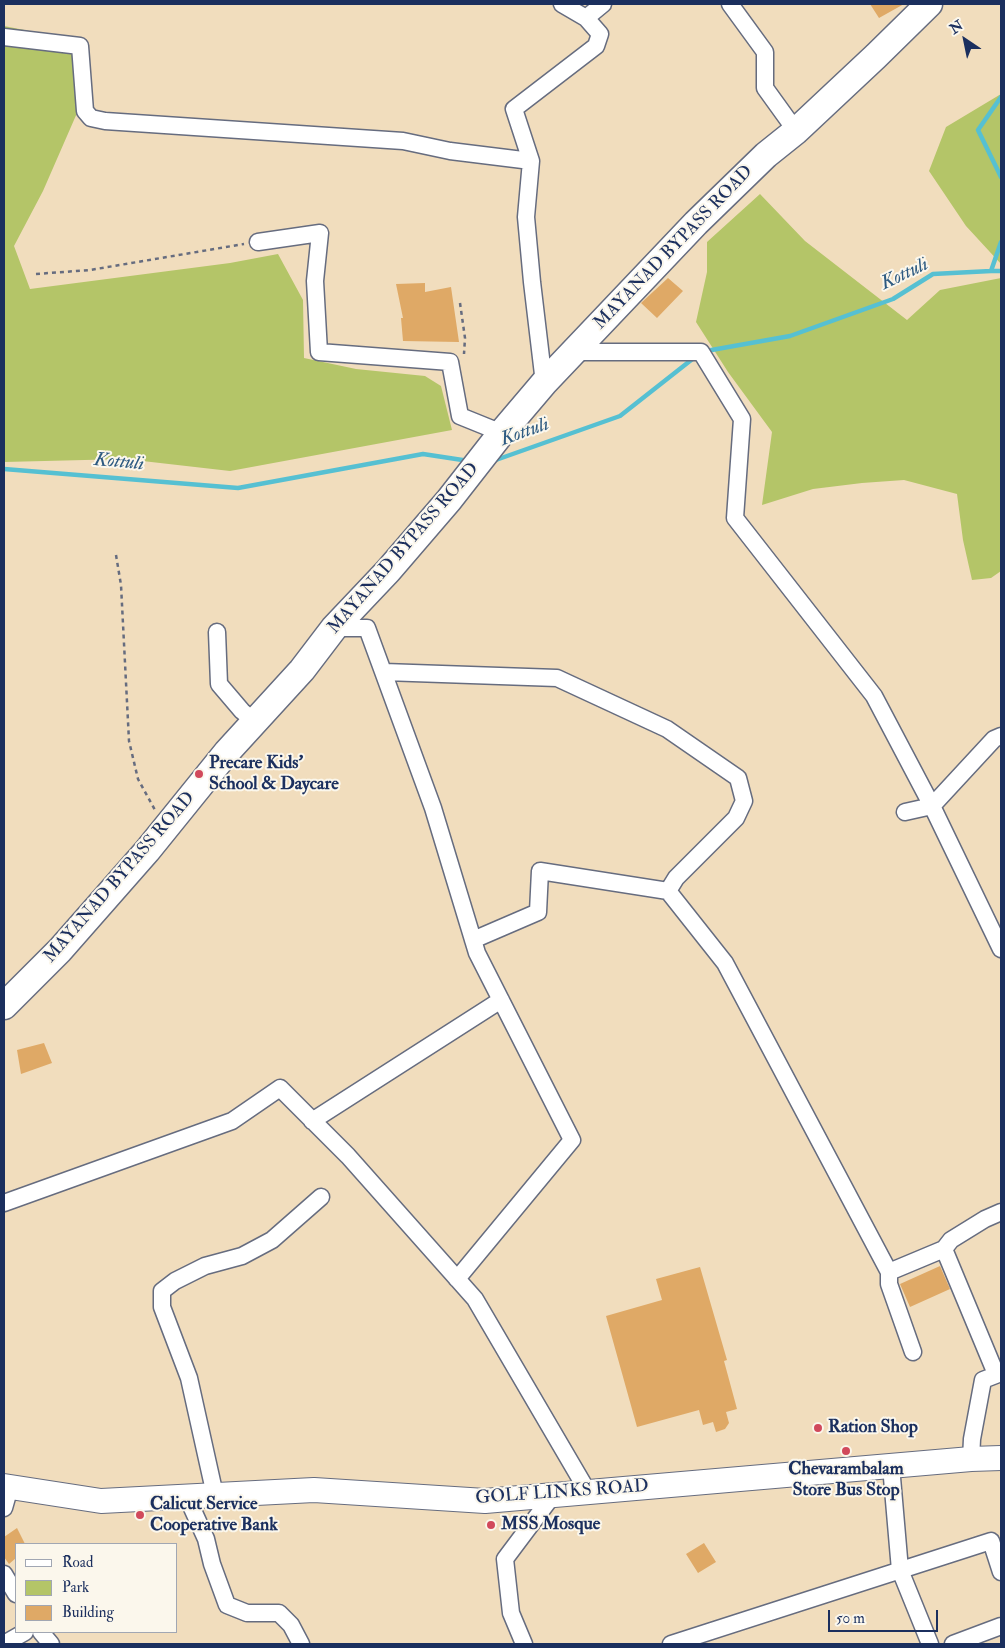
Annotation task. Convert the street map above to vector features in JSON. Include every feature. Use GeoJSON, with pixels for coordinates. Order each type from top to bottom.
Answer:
{"type":"FeatureCollection","features":[{"type":"Feature","properties":{"kind":"main road","name":"MAYANAD BYPASS ROAD"},"geometry":{"type":"LineString","coordinates":[[4,1006],[60,950],[168,825],[227,752],[302,670],[334,628],[388,571],[449,500],[544,383],[696,223],[766,155],[796,132],[928,4]]}},
{"type":"Feature","properties":{"kind":"main road","name":"GOLF LINKS ROAD"},"geometry":{"type":"LineString","coordinates":[[6,1493],[101,1501],[314,1490],[485,1501],[1001,1458]]}},
{"type":"Feature","properties":{"kind":"street"},"geometry":{"type":"LineString","coordinates":[[544,383],[526,217],[532,161],[514,108],[596,46],[600,34],[586,18],[562,4]]}},
{"type":"Feature","properties":{"kind":"street"},"geometry":{"type":"LineString","coordinates":[[586,18],[602,4]]}},
{"type":"Feature","properties":{"kind":"street"},"geometry":{"type":"LineString","coordinates":[[730,4],[765,52],[765,88],[796,132]]}},
{"type":"Feature","properties":{"kind":"street"},"geometry":{"type":"LineString","coordinates":[[4,37],[80,46],[85,111],[91,118],[104,121],[403,141],[450,151],[532,161]]}},
{"type":"Feature","properties":{"kind":"street"},"geometry":{"type":"LineString","coordinates":[[258,242],[320,233],[315,281],[319,345],[451,363],[460,416],[501,435]]}},
{"type":"Feature","properties":{"kind":"street"},"geometry":{"type":"LineString","coordinates":[[573,352],[701,352],[742,419],[735,518],[874,696],[932,806],[1001,948]]}},
{"type":"Feature","properties":{"kind":"street"},"geometry":{"type":"LineString","coordinates":[[334,628],[367,628],[434,808],[477,953],[572,1140],[457,1279]]}},
{"type":"Feature","properties":{"kind":"street"},"geometry":{"type":"LineString","coordinates":[[217,632],[219,684],[242,711],[255,722]]}},
{"type":"Feature","properties":{"kind":"street"},"geometry":{"type":"LineString","coordinates":[[384,672],[557,678],[667,729],[738,778],[744,801],[736,818],[676,878],[668,892]]}},
{"type":"Feature","properties":{"kind":"street"},"geometry":{"type":"LineString","coordinates":[[905,812],[932,806],[994,739],[1001,736]]}},
{"type":"Feature","properties":{"kind":"street"},"geometry":{"type":"LineString","coordinates":[[473,940],[538,912],[540,871],[668,892],[725,963],[888,1272],[889,1284],[913,1352]]}},
{"type":"Feature","properties":{"kind":"street"},"geometry":{"type":"LineString","coordinates":[[312,1121],[501,1000]]}},
{"type":"Feature","properties":{"kind":"street"},"geometry":{"type":"LineString","coordinates":[[4,1203],[232,1121],[280,1088],[348,1156],[475,1298],[588,1492]]}},
{"type":"Feature","properties":{"kind":"street"},"geometry":{"type":"LineString","coordinates":[[215,1495],[189,1378],[162,1307],[162,1291],[175,1281],[197,1270],[242,1256],[272,1240],[321,1197]]}},
{"type":"Feature","properties":{"kind":"street"},"geometry":{"type":"LineString","coordinates":[[888,1272],[944,1249],[951,1240],[985,1219],[1001,1212]]}},
{"type":"Feature","properties":{"kind":"street"},"geometry":{"type":"LineString","coordinates":[[944,1249],[999,1374],[984,1380],[972,1439],[971,1459]]}},
{"type":"Feature","properties":{"kind":"street"},"geometry":{"type":"LineString","coordinates":[[891,1466],[900,1570],[930,1644]]}},
{"type":"Feature","properties":{"kind":"street"},"geometry":{"type":"LineString","coordinates":[[524,1644],[511,1613],[505,1559],[553,1495]]}},
{"type":"Feature","properties":{"kind":"street"},"geometry":{"type":"LineString","coordinates":[[187,1497],[206,1539],[212,1564],[226,1605],[247,1613],[279,1613],[291,1625],[301,1644]]}},
{"type":"Feature","properties":{"kind":"street"},"geometry":{"type":"LineString","coordinates":[[671,1644],[991,1541],[1001,1572]]}},
{"type":"Feature","properties":{"kind":"street"},"geometry":{"type":"LineString","coordinates":[[4,1574],[15,1592]]}},
{"type":"Feature","properties":{"kind":"street"},"geometry":{"type":"LineString","coordinates":[[953,1644],[1001,1626]]}},
{"type":"Feature","properties":{"kind":"street"},"geometry":{"type":"LineString","coordinates":[[4,1644],[23,1633]]}},
{"type":"Feature","properties":{"kind":"street"},"geometry":{"type":"LineString","coordinates":[[42,1633],[51,1644]]}},
{"type":"Feature","properties":{"kind":"path"},"geometry":{"type":"LineString","coordinates":[[36,274],[90,270],[258,242]]}},
{"type":"Feature","properties":{"kind":"path"},"geometry":{"type":"LineString","coordinates":[[451,363],[463,355],[465,338],[460,303]]}},
{"type":"Feature","properties":{"kind":"path"},"geometry":{"type":"LineString","coordinates":[[116,555],[121,585],[129,741],[138,779],[152,806],[168,825]]}},
{"type":"Feature","properties":{"kind":"green space"},"geometry":{"type":"Polygon","coordinates":[[[4,26],[55,36],[85,49],[84,97],[43,191],[14,246],[30,289],[230,263],[278,254],[303,300],[304,358],[356,369],[425,376],[441,386],[452,430],[230,471],[125,459],[4,462],[4,26]]]}},
{"type":"Feature","properties":{"kind":"green space"},"geometry":{"type":"Polygon","coordinates":[[[1001,94],[1001,264],[966,226],[929,171],[946,127],[1001,94]]]}},
{"type":"Feature","properties":{"kind":"green space"},"geometry":{"type":"Polygon","coordinates":[[[760,194],[805,241],[907,320],[940,290],[1001,278],[1001,571],[991,578],[972,580],[963,540],[957,494],[904,480],[813,489],[762,505],[772,432],[728,372],[696,322],[707,272],[707,242],[760,194]]]}},
{"type":"Feature","properties":{"kind":"building"},"geometry":{"type":"Polygon","coordinates":[[[870,4],[904,4],[879,18],[870,4]]]}},
{"type":"Feature","properties":{"kind":"building"},"geometry":{"type":"Polygon","coordinates":[[[668,278],[683,291],[657,318],[641,303],[668,278]]]}},
{"type":"Feature","properties":{"kind":"building"},"geometry":{"type":"Polygon","coordinates":[[[425,283],[425,292],[451,287],[459,342],[403,341],[401,318],[403,318],[396,284],[425,283]]]}},
{"type":"Feature","properties":{"kind":"building"},"geometry":{"type":"Polygon","coordinates":[[[44,1043],[52,1063],[21,1074],[17,1050],[44,1043]]]}},
{"type":"Feature","properties":{"kind":"building"},"geometry":{"type":"Polygon","coordinates":[[[940,1266],[950,1289],[910,1307],[900,1284],[940,1266]]]}},
{"type":"Feature","properties":{"kind":"building"},"geometry":{"type":"Polygon","coordinates":[[[700,1267],[727,1360],[724,1361],[737,1409],[726,1412],[729,1423],[725,1429],[716,1432],[713,1422],[703,1425],[699,1410],[637,1427],[606,1316],[662,1300],[656,1279],[700,1267]]]}},
{"type":"Feature","properties":{"kind":"building"},"geometry":{"type":"Polygon","coordinates":[[[17,1528],[24,1543],[15,1543],[15,1559],[9,1564],[4,1557],[4,1537],[17,1528]]]}},
{"type":"Feature","properties":{"kind":"building"},"geometry":{"type":"Polygon","coordinates":[[[704,1543],[716,1562],[698,1573],[686,1554],[704,1543]]]}},
{"type":"Feature","properties":{"kind":"waterway","name":"Kottuli"},"geometry":{"type":"LineString","coordinates":[[1001,97],[978,130],[1001,177]]}},
{"type":"Feature","properties":{"kind":"waterway","name":"Kottuli"},"geometry":{"type":"LineString","coordinates":[[706,351],[790,336],[893,299],[933,274],[991,271],[1001,242]]}},
{"type":"Feature","properties":{"kind":"waterway"},"geometry":{"type":"LineString","coordinates":[[991,271],[1001,271]]}},
{"type":"Feature","properties":{"kind":"waterway","name":"Kottuli"},"geometry":{"type":"LineString","coordinates":[[493,461],[620,416],[695,357]]}},
{"type":"Feature","properties":{"kind":"waterway","name":"Kottuli"},"geometry":{"type":"LineString","coordinates":[[4,469],[238,488],[423,454],[469,461]]}},
{"type":"Feature","properties":{"kind":"place","name":"Precare Kids' School & Daycare"},"geometry":{"type":"Point","coordinates":[199,774]}},
{"type":"Feature","properties":{"kind":"place","name":"Ration Shop"},"geometry":{"type":"Point","coordinates":[818,1428]}},
{"type":"Feature","properties":{"kind":"place","name":"Chevarambalam Store Bus Stop"},"geometry":{"type":"Point","coordinates":[846,1451]}},
{"type":"Feature","properties":{"kind":"place","name":"Calicut Service Cooperative Bank"},"geometry":{"type":"Point","coordinates":[140,1515]}},
{"type":"Feature","properties":{"kind":"place","name":"MSS Mosque"},"geometry":{"type":"Point","coordinates":[491,1525]}}]}
